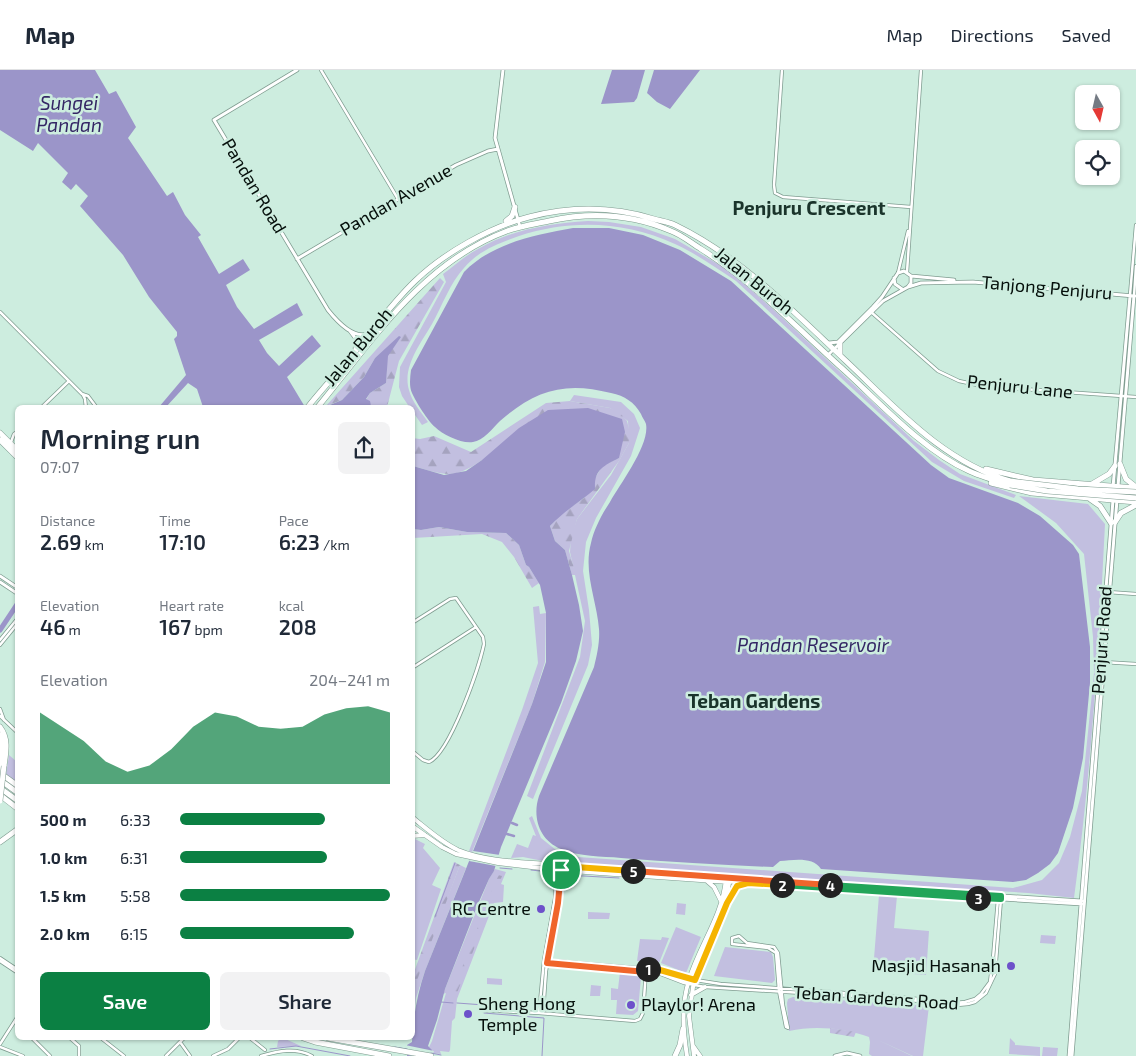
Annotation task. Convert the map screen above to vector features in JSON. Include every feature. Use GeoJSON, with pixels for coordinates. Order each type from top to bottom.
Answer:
{"type":"FeatureCollection","features":[{"type":"Feature","properties":{"kind":"highway"},"geometry":{"type":"LineString","coordinates":[[500,227],[512,218],[514,207]]}},
{"type":"Feature","properties":{"kind":"highway","name":"Jalan Buroh"},"geometry":{"type":"LineString","coordinates":[[309,405],[416,280],[435,264],[469,242],[518,220],[559,211],[609,208],[636,213],[674,225],[732,258],[828,343],[931,440],[971,466],[1010,483],[1136,492]]}},
{"type":"Feature","properties":{"kind":"highway","name":"Jalan Buroh"},"geometry":{"type":"LineString","coordinates":[[319,405],[404,302],[421,285],[456,258],[497,235],[520,227],[562,218],[594,216],[634,219],[672,231],[728,266],[768,298],[927,445],[950,461],[968,471],[1047,492],[1136,498]]}},
{"type":"Feature","properties":{"kind":"highway"},"geometry":{"type":"LineString","coordinates":[[491,231],[497,235]]}},
{"type":"Feature","properties":{"kind":"highway"},"geometry":{"type":"LineString","coordinates":[[840,344],[840,355]]}},
{"type":"Feature","properties":{"kind":"highway"},"geometry":{"type":"LineString","coordinates":[[1,436],[15,448]]}},
{"type":"Feature","properties":{"kind":"highway"},"geometry":{"type":"LineString","coordinates":[[1,436],[15,454]]}},
{"type":"Feature","properties":{"kind":"highway"},"geometry":{"type":"LineString","coordinates":[[952,455],[986,469],[1017,478],[1136,488]]}},
{"type":"Feature","properties":{"kind":"highway"},"geometry":{"type":"LineString","coordinates":[[950,461],[967,474],[1004,487],[1032,494],[1136,503]]}},
{"type":"Feature","properties":{"kind":"highway"},"geometry":{"type":"LineString","coordinates":[[1087,485],[1101,480],[1118,465],[1126,478],[1136,488]]}},
{"type":"Feature","properties":{"kind":"highway"},"geometry":{"type":"LineString","coordinates":[[1089,499],[1100,506],[1113,522],[1121,513],[1136,503]]}},
{"type":"Feature","properties":{"kind":"highway"},"geometry":{"type":"LineString","coordinates":[[0,727],[4,733],[6,743],[2,767]]}},
{"type":"Feature","properties":{"kind":"highway"},"geometry":{"type":"LineString","coordinates":[[0,735],[2,748],[0,801]]}},
{"type":"Feature","properties":{"kind":"highway"},"geometry":{"type":"LineString","coordinates":[[0,773],[15,784]]}},
{"type":"Feature","properties":{"kind":"highway"},"geometry":{"type":"LineString","coordinates":[[0,780],[15,791]]}},
{"type":"Feature","properties":{"kind":"highway"},"geometry":{"type":"LineString","coordinates":[[0,788],[15,799]]}},
{"type":"Feature","properties":{"kind":"highway"},"geometry":{"type":"LineString","coordinates":[[0,795],[15,807]]}},
{"type":"Feature","properties":{"kind":"highway"},"geometry":{"type":"LineString","coordinates":[[0,842],[15,831]]}},
{"type":"Feature","properties":{"kind":"highway"},"geometry":{"type":"LineString","coordinates":[[674,1056],[680,1045],[683,1029]]}},
{"type":"Feature","properties":{"kind":"highway"},"geometry":{"type":"LineString","coordinates":[[309,1040],[389,1056]]}},
{"type":"Feature","properties":{"kind":"highway"},"geometry":{"type":"LineString","coordinates":[[340,1040],[431,1056]]}},
{"type":"Feature","properties":{"kind":"main road","name":"Pandan Road"},"geometry":{"type":"LineString","coordinates":[[297,70],[214,120],[328,310],[350,331]]}},
{"type":"Feature","properties":{"kind":"main road"},"geometry":{"type":"LineString","coordinates":[[503,70],[495,135],[520,227]]}},
{"type":"Feature","properties":{"kind":"main road","name":"Pandan Avenue"},"geometry":{"type":"LineString","coordinates":[[297,259],[456,164],[498,149]]}},
{"type":"Feature","properties":{"kind":"main road"},"geometry":{"type":"LineString","coordinates":[[906,272],[911,276],[911,283],[907,288],[897,287],[894,281],[896,274],[906,272]]}},
{"type":"Feature","properties":{"kind":"main road","name":"Tanjong Penjuru"},"geometry":{"type":"LineString","coordinates":[[828,355],[882,297],[896,274]]}},
{"type":"Feature","properties":{"kind":"main road","name":"Tanjong Penjuru"},"geometry":{"type":"LineString","coordinates":[[911,276],[1133,296]]}},
{"type":"Feature","properties":{"kind":"main road","name":"Tanjong Penjuru"},"geometry":{"type":"LineString","coordinates":[[828,343],[838,342],[870,311],[883,301],[907,288],[926,283],[961,282]]}},
{"type":"Feature","properties":{"kind":"main road","name":"Penjuru Road"},"geometry":{"type":"LineString","coordinates":[[1071,1056],[1113,522],[1133,296]]}},
{"type":"Feature","properties":{"kind":"main road"},"geometry":{"type":"LineString","coordinates":[[350,331],[361,336],[370,332]]}},
{"type":"Feature","properties":{"kind":"main road"},"geometry":{"type":"LineString","coordinates":[[350,331],[356,341],[353,354]]}},
{"type":"Feature","properties":{"kind":"main road"},"geometry":{"type":"LineString","coordinates":[[0,576],[15,586]]}},
{"type":"Feature","properties":{"kind":"main road"},"geometry":{"type":"LineString","coordinates":[[0,582],[15,592]]}},
{"type":"Feature","properties":{"kind":"main road"},"geometry":{"type":"LineString","coordinates":[[415,819],[451,847],[469,856]]}},
{"type":"Feature","properties":{"kind":"main road"},"geometry":{"type":"LineString","coordinates":[[415,828],[442,847],[469,856],[499,861],[705,880],[728,879],[748,883],[999,897]]}},
{"type":"Feature","properties":{"kind":"main road"},"geometry":{"type":"LineString","coordinates":[[415,835],[425,835]]}},
{"type":"Feature","properties":{"kind":"main road"},"geometry":{"type":"LineString","coordinates":[[559,868],[1083,903]]}},
{"type":"Feature","properties":{"kind":"main road"},"geometry":{"type":"LineString","coordinates":[[727,903],[728,879]]}},
{"type":"Feature","properties":{"kind":"main road"},"geometry":{"type":"LineString","coordinates":[[687,1056],[683,1029],[683,1005],[688,981],[721,906],[728,879]]}},
{"type":"Feature","properties":{"kind":"main road"},"geometry":{"type":"LineString","coordinates":[[705,880],[716,889],[721,906]]}},
{"type":"Feature","properties":{"kind":"main road"},"geometry":{"type":"LineString","coordinates":[[694,1056],[689,1016],[694,982],[727,903],[737,886],[748,883]]}},
{"type":"Feature","properties":{"kind":"main road"},"geometry":{"type":"LineString","coordinates":[[691,995],[705,986]]}},
{"type":"Feature","properties":{"kind":"main road"},"geometry":{"type":"LineString","coordinates":[[691,1042],[700,1056]]}},
{"type":"Feature","properties":{"kind":"main road"},"geometry":{"type":"LineString","coordinates":[[835,1056],[847,1053],[860,1056]]}},
{"type":"Feature","properties":{"kind":"street"},"geometry":{"type":"LineString","coordinates":[[321,70],[398,199]]}},
{"type":"Feature","properties":{"kind":"street"},"geometry":{"type":"LineString","coordinates":[[782,70],[775,193],[783,197],[910,207]]}},
{"type":"Feature","properties":{"kind":"street","name":"Tanjong Penjuru"},"geometry":{"type":"LineString","coordinates":[[906,272],[921,70]]}},
{"type":"Feature","properties":{"kind":"street","name":"Penjuru Road"},"geometry":{"type":"LineString","coordinates":[[1133,296],[1136,225]]}},
{"type":"Feature","properties":{"kind":"street","name":"Tanjong Penjuru"},"geometry":{"type":"LineString","coordinates":[[896,274],[909,228]]}},
{"type":"Feature","properties":{"kind":"street","name":"Penjuru Road"},"geometry":{"type":"LineString","coordinates":[[1133,296],[1136,266]]}},
{"type":"Feature","properties":{"kind":"street","name":"Penjuru Lane"},"geometry":{"type":"LineString","coordinates":[[870,311],[925,362],[938,371],[959,381],[982,386],[1136,397]]}},
{"type":"Feature","properties":{"kind":"street"},"geometry":{"type":"LineString","coordinates":[[0,312],[82,394],[86,405]]}},
{"type":"Feature","properties":{"kind":"street"},"geometry":{"type":"LineString","coordinates":[[44,405],[69,381]]}},
{"type":"Feature","properties":{"kind":"street"},"geometry":{"type":"LineString","coordinates":[[82,394],[88,396],[96,405]]}},
{"type":"Feature","properties":{"kind":"street"},"geometry":{"type":"LineString","coordinates":[[1,436],[14,434]]}},
{"type":"Feature","properties":{"kind":"street"},"geometry":{"type":"LineString","coordinates":[[10,443],[14,434]]}},
{"type":"Feature","properties":{"kind":"street"},"geometry":{"type":"LineString","coordinates":[[1108,592],[1136,594]]}},
{"type":"Feature","properties":{"kind":"street"},"geometry":{"type":"LineString","coordinates":[[415,621],[453,598],[459,600],[483,637],[484,644],[451,737],[432,762],[423,760],[415,753]]}},
{"type":"Feature","properties":{"kind":"street"},"geometry":{"type":"LineString","coordinates":[[0,640],[15,622]]}},
{"type":"Feature","properties":{"kind":"street"},"geometry":{"type":"LineString","coordinates":[[0,645],[15,627]]}},
{"type":"Feature","properties":{"kind":"street"},"geometry":{"type":"LineString","coordinates":[[415,666],[476,627]]}},
{"type":"Feature","properties":{"kind":"street"},"geometry":{"type":"LineString","coordinates":[[1103,662],[1136,664]]}},
{"type":"Feature","properties":{"kind":"street"},"geometry":{"type":"LineString","coordinates":[[0,709],[5,721]]}},
{"type":"Feature","properties":{"kind":"street"},"geometry":{"type":"LineString","coordinates":[[0,716],[15,730]]}},
{"type":"Feature","properties":{"kind":"street"},"geometry":{"type":"LineString","coordinates":[[415,832],[423,826]]}},
{"type":"Feature","properties":{"kind":"street"},"geometry":{"type":"LineString","coordinates":[[541,1013],[546,962],[557,908],[559,868]]}},
{"type":"Feature","properties":{"kind":"street"},"geometry":{"type":"LineString","coordinates":[[541,1013],[559,868]]}},
{"type":"Feature","properties":{"kind":"street","name":"Teban Gardens Road"},"geometry":{"type":"LineString","coordinates":[[694,982],[705,986],[900,998],[957,1006],[975,1002],[986,994],[995,974],[999,897]]}},
{"type":"Feature","properties":{"kind":"street","name":"Teban Gardens Road"},"geometry":{"type":"LineString","coordinates":[[780,990],[777,950],[770,946],[747,943],[739,936],[732,938],[731,942],[734,944],[774,950],[777,958],[780,990],[784,1021],[787,1028],[780,990]]}},
{"type":"Feature","properties":{"kind":"street"},"geometry":{"type":"LineString","coordinates":[[548,953],[554,963]]}},
{"type":"Feature","properties":{"kind":"street"},"geometry":{"type":"LineString","coordinates":[[0,960],[15,969]]}},
{"type":"Feature","properties":{"kind":"street"},"geometry":{"type":"LineString","coordinates":[[546,962],[646,970],[694,982]]}},
{"type":"Feature","properties":{"kind":"street"},"geometry":{"type":"LineString","coordinates":[[546,971],[548,966],[554,963]]}},
{"type":"Feature","properties":{"kind":"street"},"geometry":{"type":"LineString","coordinates":[[481,1010],[638,1020],[644,1013],[646,970]]}},
{"type":"Feature","properties":{"kind":"street","name":"Teban Gardens Road"},"geometry":{"type":"LineString","coordinates":[[694,982],[780,990]]}},
{"type":"Feature","properties":{"kind":"street"},"geometry":{"type":"LineString","coordinates":[[15,1021],[0,1047],[22,1056]]}},
{"type":"Feature","properties":{"kind":"street"},"geometry":{"type":"LineString","coordinates":[[34,1040],[50,1056]]}},
{"type":"Feature","properties":{"kind":"street"},"geometry":{"type":"LineString","coordinates":[[72,1040],[79,1046],[79,1056]]}},
{"type":"Feature","properties":{"kind":"street"},"geometry":{"type":"LineString","coordinates":[[103,1040],[123,1056]]}},
{"type":"Feature","properties":{"kind":"street"},"geometry":{"type":"LineString","coordinates":[[213,1056],[228,1049],[237,1040]]}},
{"type":"Feature","properties":{"kind":"street"},"geometry":{"type":"LineString","coordinates":[[252,1040],[265,1050]]}},
{"type":"Feature","properties":{"kind":"street"},"geometry":{"type":"LineString","coordinates":[[166,1056],[180,1042],[190,1056]]}},
{"type":"Feature","properties":{"kind":"street"},"geometry":{"type":"LineString","coordinates":[[261,1056],[279,1051],[293,1051],[312,1056]]}},
{"type":"Feature","properties":{"kind":"green space"},"geometry":{"type":"Polygon","coordinates":[[[588,221],[641,227],[675,239],[730,271],[914,441],[960,474],[1016,495],[1014,498],[964,481],[932,462],[736,281],[675,244],[656,236],[617,227],[578,225],[539,231],[496,245],[482,252],[470,262],[450,288],[410,364],[408,381],[410,394],[414,403],[428,422],[422,425],[415,415],[415,405],[408,405],[402,396],[399,387],[400,367],[446,282],[443,274],[474,251],[491,242],[518,232],[559,224],[588,221]]]}},
{"type":"Feature","properties":{"kind":"green space"},"geometry":{"type":"Polygon","coordinates":[[[440,278],[444,282],[399,361],[388,405],[371,405],[366,400],[370,393],[386,383],[387,356],[401,337],[375,358],[364,377],[342,400],[327,405],[440,278]]]}},
{"type":"Feature","properties":{"kind":"green space"},"geometry":{"type":"Polygon","coordinates":[[[574,395],[621,402],[634,414],[640,428],[631,456],[596,518],[586,542],[583,571],[592,645],[588,665],[533,799],[527,796],[580,657],[585,621],[570,552],[571,537],[577,519],[611,475],[629,443],[628,421],[610,408],[570,401],[574,395]]]}},
{"type":"Feature","properties":{"kind":"green space"},"geometry":{"type":"Polygon","coordinates":[[[570,401],[610,408],[620,413],[627,421],[630,433],[629,443],[619,461],[577,519],[569,551],[576,575],[572,575],[565,550],[555,541],[550,526],[562,513],[584,498],[602,466],[619,458],[482,460],[464,471],[449,474],[415,467],[415,438],[434,436],[471,452],[546,403],[570,401]]]}},
{"type":"Feature","properties":{"kind":"green space"},"geometry":{"type":"Polygon","coordinates":[[[1019,496],[1088,504],[1105,524],[1094,711],[1074,898],[1028,893],[556,863],[549,856],[548,862],[523,857],[511,858],[517,844],[528,848],[533,835],[536,836],[529,818],[532,816],[541,838],[561,854],[578,857],[1013,888],[1042,880],[1059,863],[1070,837],[1082,791],[1094,673],[1093,637],[1084,554],[1056,523],[1019,496]]]}},
{"type":"Feature","properties":{"kind":"green space"},"geometry":{"type":"Polygon","coordinates":[[[439,527],[467,532],[506,533],[519,545],[526,565],[539,583],[532,588],[514,557],[502,542],[482,534],[415,538],[415,529],[439,527]]]}},
{"type":"Feature","properties":{"kind":"green space"},"geometry":{"type":"Polygon","coordinates":[[[539,606],[540,614],[546,613],[545,662],[532,704],[472,852],[469,851],[538,663],[533,607],[539,606]]]}},
{"type":"Feature","properties":{"kind":"green space"},"geometry":{"type":"Polygon","coordinates":[[[9,755],[15,760],[15,781],[6,774],[9,755]]]}},
{"type":"Feature","properties":{"kind":"green space"},"geometry":{"type":"Polygon","coordinates":[[[415,839],[425,844],[423,848],[440,868],[432,885],[441,889],[417,960],[415,960],[415,839]]]}},
{"type":"Feature","properties":{"kind":"green space"},"geometry":{"type":"Polygon","coordinates":[[[454,862],[460,865],[415,986],[415,969],[454,862]]]}},
{"type":"Feature","properties":{"kind":"green space"},"geometry":{"type":"Polygon","coordinates":[[[460,865],[466,868],[425,971],[415,1007],[415,981],[460,865]]]}},
{"type":"Feature","properties":{"kind":"green space"},"geometry":{"type":"Polygon","coordinates":[[[495,869],[506,872],[501,884],[504,885],[503,902],[494,903],[457,999],[455,1018],[452,1021],[450,1050],[449,1052],[440,1051],[441,1054],[433,1053],[429,1047],[446,993],[443,994],[489,879],[495,869]]]}},
{"type":"Feature","properties":{"kind":"green space"},"geometry":{"type":"Polygon","coordinates":[[[498,875],[502,876],[457,993],[453,991],[498,875]]]}},
{"type":"Feature","properties":{"kind":"green space"},"geometry":{"type":"Polygon","coordinates":[[[879,895],[897,896],[894,928],[929,931],[926,975],[873,971],[879,895]]]}},
{"type":"Feature","properties":{"kind":"green space"},"geometry":{"type":"Polygon","coordinates":[[[677,903],[686,904],[685,915],[676,914],[677,903]]]}},
{"type":"Feature","properties":{"kind":"green space"},"geometry":{"type":"Polygon","coordinates":[[[588,912],[610,913],[609,919],[588,919],[588,912]]]}},
{"type":"Feature","properties":{"kind":"green space"},"geometry":{"type":"Polygon","coordinates":[[[676,927],[701,937],[686,973],[661,963],[676,927]]]}},
{"type":"Feature","properties":{"kind":"green space"},"geometry":{"type":"Polygon","coordinates":[[[1041,935],[1056,936],[1055,944],[1040,943],[1041,935]]]}},
{"type":"Feature","properties":{"kind":"green space"},"geometry":{"type":"Polygon","coordinates":[[[662,937],[669,938],[659,963],[637,961],[640,939],[661,940],[662,937]]]}},
{"type":"Feature","properties":{"kind":"green space"},"geometry":{"type":"Polygon","coordinates":[[[725,947],[771,952],[775,980],[772,983],[714,976],[725,947]]]}},
{"type":"Feature","properties":{"kind":"green space"},"geometry":{"type":"Polygon","coordinates":[[[620,972],[638,973],[641,977],[638,1011],[633,1015],[616,1014],[617,1000],[611,1000],[611,988],[618,989],[620,972]]]}},
{"type":"Feature","properties":{"kind":"green space"},"geometry":{"type":"Polygon","coordinates":[[[487,978],[502,979],[502,985],[487,984],[487,978]]]}},
{"type":"Feature","properties":{"kind":"green space"},"geometry":{"type":"Polygon","coordinates":[[[591,985],[601,986],[600,996],[590,996],[591,985]]]}},
{"type":"Feature","properties":{"kind":"green space"},"geometry":{"type":"Polygon","coordinates":[[[793,997],[929,1006],[923,1056],[913,1056],[878,1040],[912,1056],[872,1056],[869,1054],[869,1037],[850,1031],[809,1028],[789,1031],[787,1003],[788,999],[793,997]]]}},
{"type":"Feature","properties":{"kind":"green space"},"geometry":{"type":"Polygon","coordinates":[[[830,1028],[856,1032],[854,1037],[830,1033],[830,1028]]]}},
{"type":"Feature","properties":{"kind":"green space"},"geometry":{"type":"Polygon","coordinates":[[[1010,1038],[1015,1045],[1040,1047],[1040,1056],[1009,1054],[1010,1038]]]}},
{"type":"Feature","properties":{"kind":"green space"},"geometry":{"type":"Polygon","coordinates":[[[288,1040],[301,1046],[277,1047],[278,1041],[288,1040]]]}},
{"type":"Feature","properties":{"kind":"green space"},"geometry":{"type":"Polygon","coordinates":[[[1043,1047],[1058,1048],[1057,1056],[1042,1056],[1043,1047]]]}},
{"type":"Feature","properties":{"kind":"water","name":"Sungei Pandan"},"geometry":{"type":"Polygon","coordinates":[[[0,70],[95,70],[109,94],[116,91],[136,127],[128,138],[167,196],[173,192],[185,215],[201,235],[198,237],[219,274],[243,259],[250,270],[226,285],[237,307],[254,329],[297,303],[303,315],[259,340],[267,353],[279,366],[312,335],[321,346],[287,377],[304,405],[202,405],[197,389],[188,383],[168,405],[161,405],[186,375],[174,339],[177,336],[177,332],[149,297],[123,255],[80,206],[88,196],[76,184],[71,190],[62,182],[68,173],[38,143],[33,151],[0,130],[0,70]]]}},
{"type":"Feature","properties":{"kind":"water"},"geometry":{"type":"Polygon","coordinates":[[[612,70],[645,70],[637,98],[634,102],[601,104],[612,70]]]}},
{"type":"Feature","properties":{"kind":"water"},"geometry":{"type":"Polygon","coordinates":[[[654,70],[700,70],[670,109],[657,102],[647,93],[654,70]]]}},
{"type":"Feature","properties":{"kind":"water","name":"Pandan Reservoir"},"geometry":{"type":"Polygon","coordinates":[[[573,228],[609,228],[643,235],[680,250],[731,281],[931,465],[949,478],[1018,503],[1040,516],[1073,545],[1079,554],[1090,647],[1090,683],[1083,758],[1073,808],[1058,853],[1050,864],[1038,873],[1026,880],[1013,882],[821,869],[808,860],[780,861],[773,867],[697,863],[575,854],[553,845],[547,840],[537,820],[536,812],[539,796],[594,667],[598,648],[598,618],[589,576],[591,543],[601,517],[639,453],[646,433],[646,424],[635,406],[621,396],[594,389],[565,388],[538,395],[513,410],[488,434],[477,441],[464,442],[448,436],[432,424],[412,393],[410,379],[411,370],[464,272],[475,262],[501,247],[529,237],[573,228]]]}},
{"type":"Feature","properties":{"kind":"water"},"geometry":{"type":"Polygon","coordinates":[[[399,336],[401,337],[388,356],[386,383],[370,393],[366,399],[370,401],[371,405],[330,405],[342,400],[364,377],[375,358],[399,336]]]}},
{"type":"Feature","properties":{"kind":"water"},"geometry":{"type":"Polygon","coordinates":[[[588,408],[622,419],[625,432],[619,458],[601,469],[596,477],[595,489],[550,526],[555,541],[565,550],[579,605],[583,631],[576,661],[561,703],[445,989],[428,1046],[432,1050],[430,1056],[407,1056],[407,1045],[412,1040],[415,1040],[415,1012],[425,971],[532,704],[546,662],[546,613],[540,585],[526,565],[519,545],[506,533],[467,532],[439,527],[415,529],[415,467],[444,475],[466,471],[482,460],[519,428],[548,410],[588,408]]]}},
{"type":"Feature","properties":{"kind":"pier"},"geometry":{"type":"Polygon","coordinates":[[[473,851],[500,855],[496,866],[469,861],[473,851]]]}},
{"type":"Feature","properties":{"kind":"pier"},"geometry":{"type":"Polygon","coordinates":[[[405,1045],[434,1051],[432,1056],[413,1056],[404,1054],[405,1045]]]}},
{"type":"Feature","properties":{"kind":"waterway"},"geometry":{"type":"LineString","coordinates":[[0,630],[15,608]]}},
{"type":"Feature","properties":{"kind":"waterway"},"geometry":{"type":"LineString","coordinates":[[512,823],[517,825]]}},
{"type":"Feature","properties":{"kind":"waterway"},"geometry":{"type":"LineString","coordinates":[[507,834],[514,836]]}},
{"type":"Feature","properties":{"kind":"waterway"},"geometry":{"type":"LineString","coordinates":[[435,917],[455,863]]}},
{"type":"Feature","properties":{"kind":"waterway"},"geometry":{"type":"LineString","coordinates":[[500,868],[512,869]]}},
{"type":"Feature","properties":{"kind":"waterway"},"geometry":{"type":"LineString","coordinates":[[531,870],[549,872]]}},
{"type":"Feature","properties":{"kind":"waterway"},"geometry":{"type":"LineString","coordinates":[[566,875],[619,878]]}},
{"type":"Feature","properties":{"kind":"waterway"},"geometry":{"type":"LineString","coordinates":[[441,1002],[453,1003]]}},
{"type":"Feature","properties":{"kind":"waterway"},"geometry":{"type":"LineString","coordinates":[[457,1003],[484,1005]]}},
{"type":"Feature","properties":{"kind":"waterway"},"geometry":{"type":"LineString","coordinates":[[484,1013],[544,1018],[542,1056]]}},
{"type":"Feature","properties":{"kind":"waterway"},"geometry":{"type":"LineString","coordinates":[[270,1049],[296,1046],[350,1056]]}},
{"type":"Feature","properties":{"kind":"waterway"},"geometry":{"type":"LineString","coordinates":[[395,1047],[407,1049]]}},
{"type":"Feature","properties":{"kind":"waterway"},"geometry":{"type":"LineString","coordinates":[[431,1053],[441,1055]]}},
{"type":"Feature","properties":{"kind":"place","name":"RC Centre"},"geometry":{"type":"Point","coordinates":[541,909]}},
{"type":"Feature","properties":{"kind":"place","name":"Masjid Hasanah"},"geometry":{"type":"Point","coordinates":[1011,966]}},
{"type":"Feature","properties":{"kind":"place","name":"Playlor! Arena"},"geometry":{"type":"Point","coordinates":[631,1005]}},
{"type":"Feature","properties":{"kind":"place","name":"Sheng Hong Temple"},"geometry":{"type":"Point","coordinates":[468,1014]}},
{"type":"Feature","properties":{"kind":"district","name":"Penjuru Crescent"},"geometry":{"type":"Point","coordinates":[809,208]}},
{"type":"Feature","properties":{"kind":"district","name":"Teban Gardens"},"geometry":{"type":"Point","coordinates":[754,701]}},
{"type":"Feature","properties":{"kind":"route"},"geometry":{"type":"LineString","coordinates":[[561,866],[730,877],[789,883],[1001,896],[1001,899],[796,885],[740,884],[732,892],[695,980],[660,970],[646,969],[646,972],[547,963],[560,890],[561,870],[561,866]]}}]}
